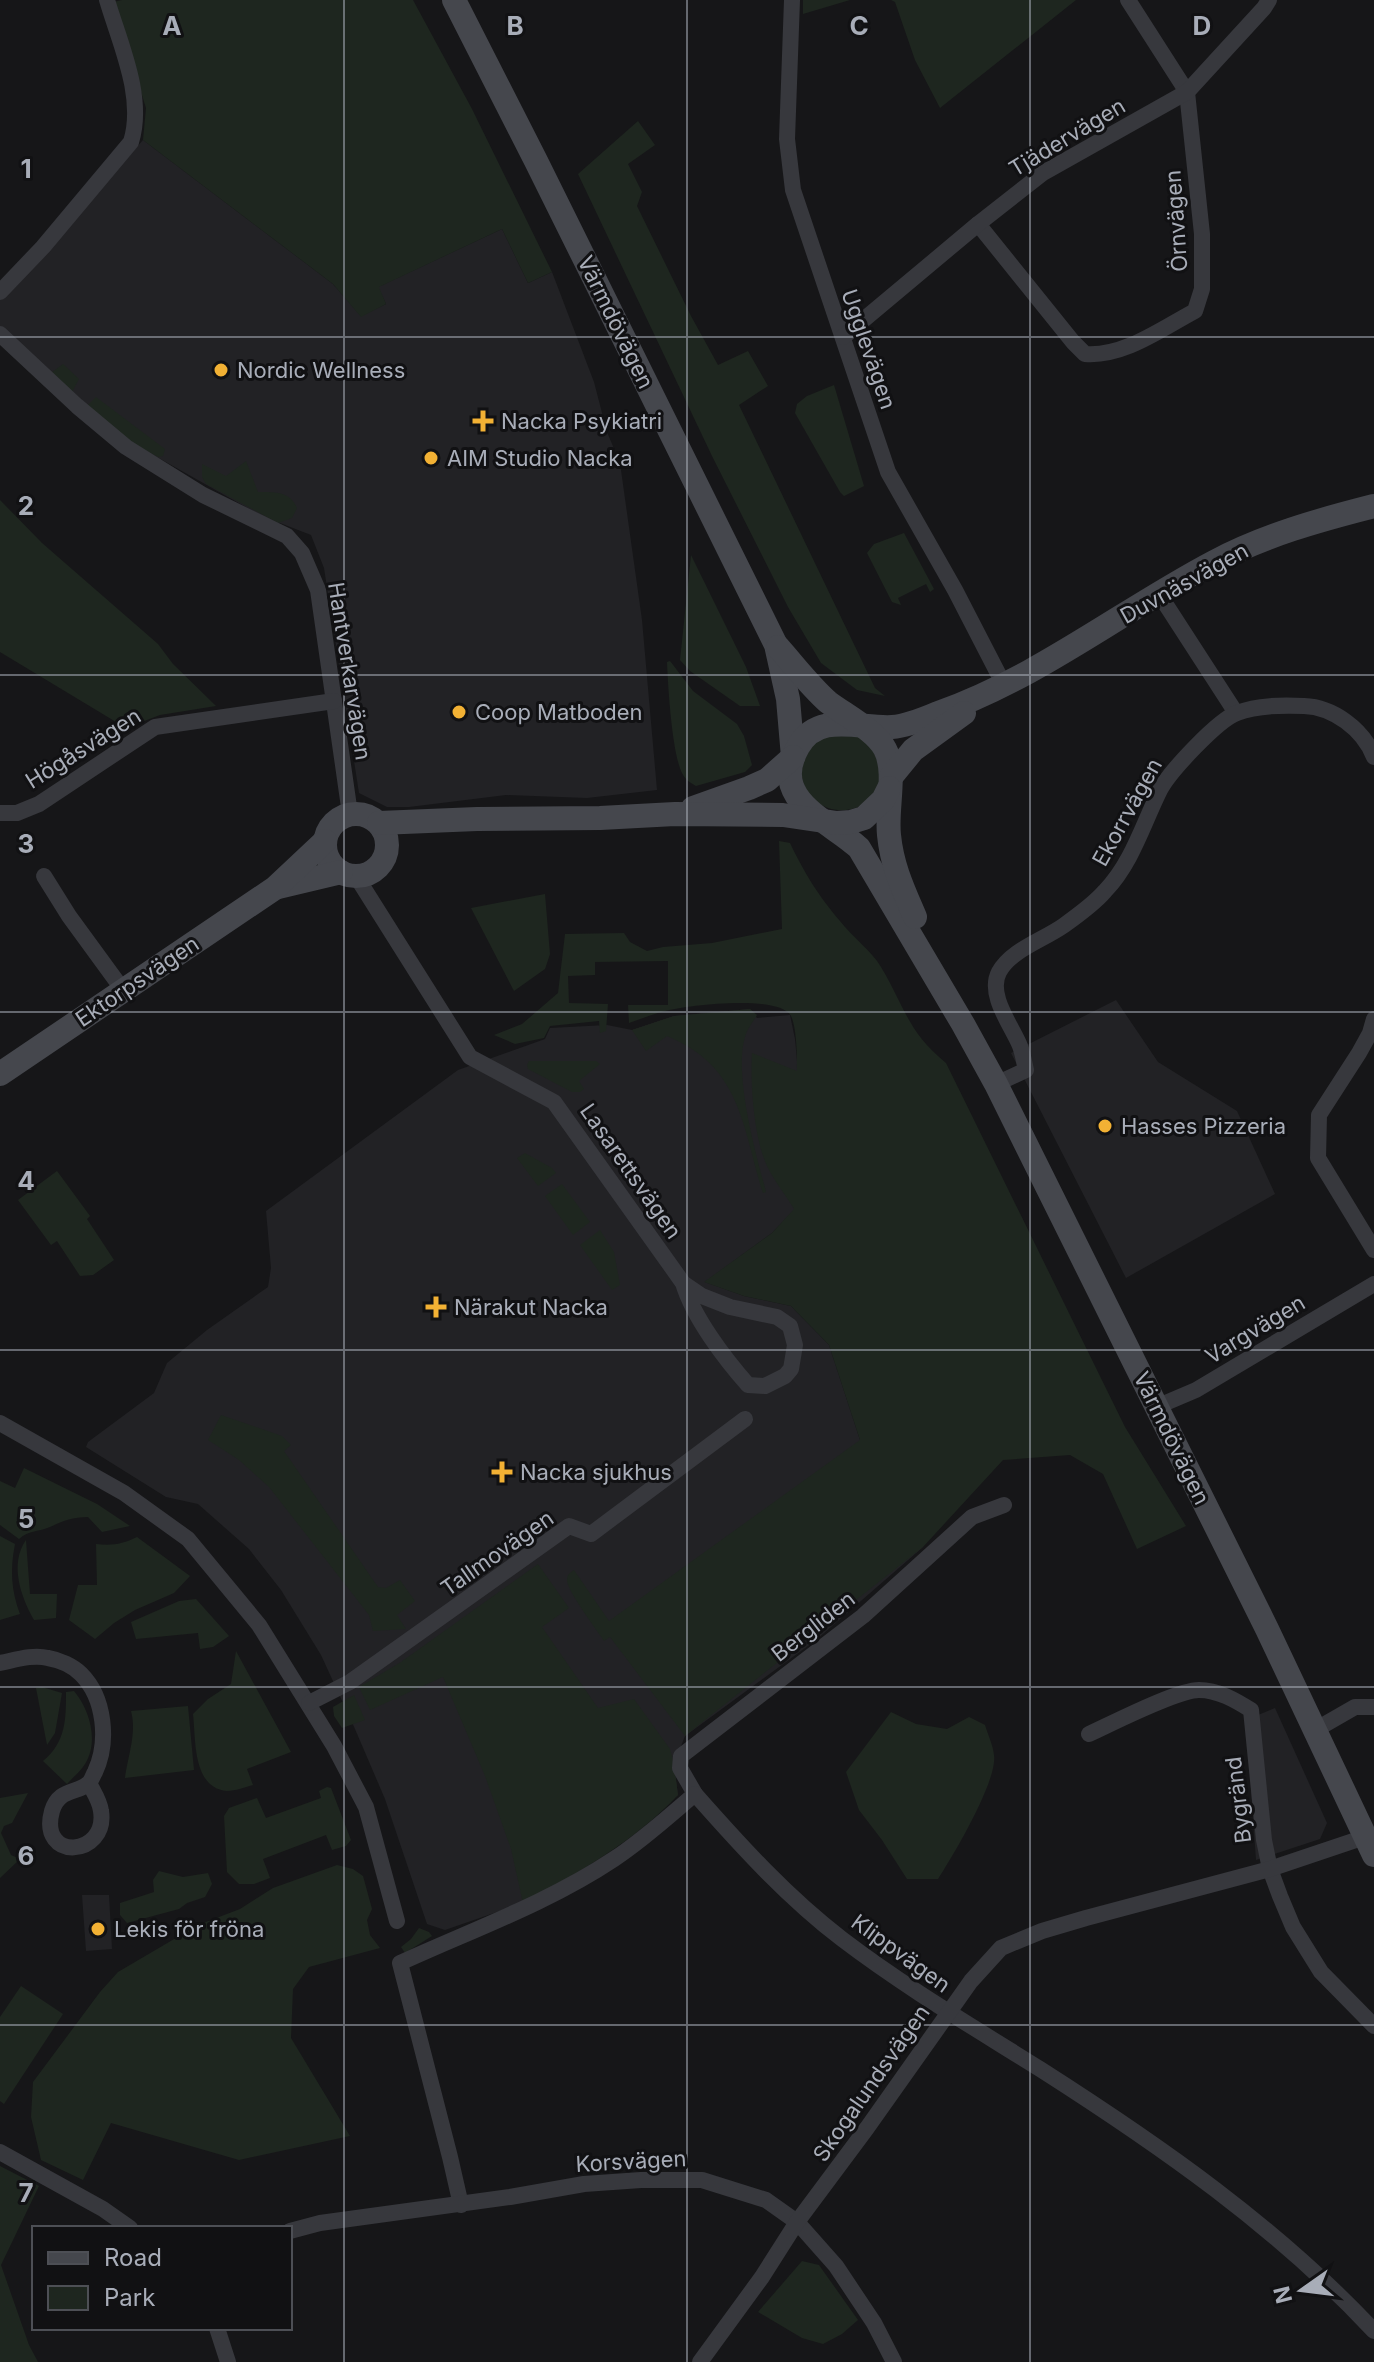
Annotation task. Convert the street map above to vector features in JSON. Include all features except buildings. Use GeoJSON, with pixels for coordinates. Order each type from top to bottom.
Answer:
{"type":"FeatureCollection","features":[{"type":"Feature","properties":{"kind":"main road","name":"Värmdövägen"},"geometry":{"type":"LineString","coordinates":[[454,0],[776,645],[788,699],[793,757],[790,770],[796,797],[813,815],[844,834],[859,848],[996,1084],[1370,1846]]}},
{"type":"Feature","properties":{"kind":"main road","name":"Duvnäsvägen"},"geometry":{"type":"LineString","coordinates":[[890,782],[913,750],[1004,685],[1214,562],[1281,532],[1374,506]]}},
{"type":"Feature","properties":{"kind":"main road","name":"Värmdövägen"},"geometry":{"type":"LineString","coordinates":[[776,645],[826,700],[870,732],[885,750],[890,782],[889,835],[895,873],[963,1024]]}},
{"type":"Feature","properties":{"kind":"main road","name":"Duvnäsvägen"},"geometry":{"type":"LineString","coordinates":[[859,726],[892,727],[905,724],[941,713],[1004,685]]}},
{"type":"Feature","properties":{"kind":"main road"},"geometry":{"type":"LineString","coordinates":[[675,814],[767,780],[793,757],[806,736],[818,729],[835,723],[859,726]]}},
{"type":"Feature","properties":{"kind":"main road"},"geometry":{"type":"LineString","coordinates":[[379,823],[675,814],[783,815],[837,823],[864,818],[883,800],[890,782]]}},
{"type":"Feature","properties":{"kind":"main road"},"geometry":{"type":"LineString","coordinates":[[360,814],[379,823],[385,832],[386,853],[374,870],[349,874],[332,864],[325,841],[329,829],[338,819],[360,814]]}},
{"type":"Feature","properties":{"kind":"main road"},"geometry":{"type":"LineString","coordinates":[[386,853],[412,838],[462,821]]}},
{"type":"Feature","properties":{"kind":"main road","name":"Ektorpsvägen"},"geometry":{"type":"LineString","coordinates":[[0,1074],[275,888],[325,841]]}},
{"type":"Feature","properties":{"kind":"main road","name":"Ektorpsvägen"},"geometry":{"type":"LineString","coordinates":[[275,888],[349,874]]}},
{"type":"Feature","properties":{"kind":"street"},"geometry":{"type":"LineString","coordinates":[[0,292],[43,247],[131,142],[136,127],[136,97],[107,0]]}},
{"type":"Feature","properties":{"kind":"street","name":"Ugglevägen"},"geometry":{"type":"LineString","coordinates":[[792,0],[787,139],[793,190],[888,472],[955,590],[1004,685]]}},
{"type":"Feature","properties":{"kind":"street","name":"Örnvägen"},"geometry":{"type":"LineString","coordinates":[[978,224],[1085,354],[1111,353],[1195,311],[1202,289],[1202,234],[1187,92],[1128,0]]}},
{"type":"Feature","properties":{"kind":"street","name":"Tjädervägen"},"geometry":{"type":"LineString","coordinates":[[843,337],[1043,173],[1187,92],[1269,0]]}},
{"type":"Feature","properties":{"kind":"street","name":"Hantverkarvägen"},"geometry":{"type":"LineString","coordinates":[[0,334],[126,447],[203,495],[287,536],[302,553],[318,590],[350,814]]}},
{"type":"Feature","properties":{"kind":"street"},"geometry":{"type":"LineString","coordinates":[[1159,594],[1236,713]]}},
{"type":"Feature","properties":{"kind":"street","name":"Högåsvägen"},"geometry":{"type":"LineString","coordinates":[[0,813],[17,813],[39,804],[155,727],[334,701]]}},
{"type":"Feature","properties":{"kind":"street","name":"Ekorrvägen"},"geometry":{"type":"LineString","coordinates":[[996,1084],[1026,1070],[1021,1049],[995,987],[998,973],[1010,959],[1063,926],[1103,894],[1122,871],[1161,787],[1175,766],[1236,713],[1276,705],[1314,707],[1349,722],[1370,745],[1374,757]]}},
{"type":"Feature","properties":{"kind":"street","name":"Lasarettsvägen"},"geometry":{"type":"LineString","coordinates":[[349,874],[470,1057],[554,1102],[683,1283],[702,1296],[730,1307],[777,1317],[790,1326],[795,1345],[791,1369],[785,1376],[765,1386],[748,1385],[724,1356],[687,1298],[683,1283]]}},
{"type":"Feature","properties":{"kind":"street"},"geometry":{"type":"LineString","coordinates":[[44,876],[123,990]]}},
{"type":"Feature","properties":{"kind":"street"},"geometry":{"type":"LineString","coordinates":[[1374,1019],[1359,1053],[1319,1115],[1318,1158],[1374,1250]]}},
{"type":"Feature","properties":{"kind":"street","name":"Vargvägen"},"geometry":{"type":"LineString","coordinates":[[1156,1407],[1196,1390],[1374,1284]]}},
{"type":"Feature","properties":{"kind":"street","name":"Tallmovägen"},"geometry":{"type":"LineString","coordinates":[[309,1703],[350,1682],[569,1526],[591,1534],[745,1419]]}},
{"type":"Feature","properties":{"kind":"street"},"geometry":{"type":"LineString","coordinates":[[0,1423],[124,1493],[188,1539],[259,1625],[309,1703],[366,1807],[397,1921]]}},
{"type":"Feature","properties":{"kind":"street","name":"Bergliden"},"geometry":{"type":"LineString","coordinates":[[695,1794],[680,1768],[681,1756],[863,1616],[972,1517],[1004,1505]]}},
{"type":"Feature","properties":{"kind":"street"},"geometry":{"type":"LineString","coordinates":[[0,1663],[46,1657],[65,1663],[79,1672],[90,1685],[99,1708],[104,1741],[101,1759],[89,1783]]}},
{"type":"Feature","properties":{"kind":"street","name":"Bygränd"},"geometry":{"type":"LineString","coordinates":[[1089,1734],[1180,1694],[1197,1690],[1216,1692],[1251,1710],[1264,1840],[1270,1869],[1293,1927],[1321,1972],[1374,2026]]}},
{"type":"Feature","properties":{"kind":"street"},"geometry":{"type":"LineString","coordinates":[[1315,1730],[1355,1707],[1374,1707]]}},
{"type":"Feature","properties":{"kind":"street"},"geometry":{"type":"LineString","coordinates":[[461,2205],[400,1963],[563,1889],[615,1858],[695,1794]]}},
{"type":"Feature","properties":{"kind":"street","name":"Klippvägen"},"geometry":{"type":"LineString","coordinates":[[695,1794],[778,1883],[841,1938],[948,2013],[1040,2069],[1181,2164],[1289,2248],[1374,2331]]}},
{"type":"Feature","properties":{"kind":"street","name":"Skogalundsvägen"},"geometry":{"type":"LineString","coordinates":[[700,2362],[971,1981],[1001,1948],[1086,1918],[1370,1846]]}},
{"type":"Feature","properties":{"kind":"street"},"geometry":{"type":"LineString","coordinates":[[0,2152],[103,2209],[127,2226]]}},
{"type":"Feature","properties":{"kind":"street","name":"Korsvägen"},"geometry":{"type":"LineString","coordinates":[[292,2230],[320,2223],[461,2205],[584,2184],[702,2180],[766,2200],[797,2222],[836,2266],[874,2323],[894,2362]]}},
{"type":"Feature","properties":{"kind":"street"},"geometry":{"type":"LineString","coordinates":[[218,2330],[228,2362]]}},
{"type":"Feature","properties":{"kind":"shaded area"},"geometry":{"type":"Polygon","coordinates":[[[143,140],[333,284],[361,316],[386,304],[378,287],[502,229],[528,283],[552,272],[594,382],[607,432],[620,463],[642,620],[657,790],[587,798],[506,795],[409,807],[387,807],[359,793],[324,568],[311,535],[262,516],[132,443],[0,326],[0,300],[143,140]]]}},
{"type":"Feature","properties":{"kind":"shaded area"},"geometry":{"type":"Polygon","coordinates":[[[1116,1000],[1158,1062],[1237,1111],[1275,1194],[1126,1278],[1011,1053],[1116,1000]]]}},
{"type":"Feature","properties":{"kind":"shaded area","name":"Nacka sjukhus"},"geometry":{"type":"Polygon","coordinates":[[[750,1009],[757,1018],[790,1015],[798,1072],[795,1209],[772,1233],[705,1282],[744,1296],[791,1306],[829,1345],[860,1440],[923,1547],[816,1640],[685,1736],[674,1764],[678,1795],[523,1903],[445,1930],[427,1924],[385,1799],[355,1729],[321,1655],[281,1590],[249,1549],[198,1504],[166,1497],[86,1447],[88,1442],[154,1393],[167,1363],[268,1287],[271,1268],[266,1211],[458,1070],[545,1039],[550,1028],[607,1025],[632,1030],[674,1016],[750,1009]]]}},
{"type":"Feature","properties":{"kind":"shaded area"},"geometry":{"type":"Polygon","coordinates":[[[1275,1708],[1327,1823],[1320,1839],[1256,1860],[1246,1720],[1275,1708]]]}},
{"type":"Feature","properties":{"kind":"shaded area","name":"Lekis för fröna"},"geometry":{"type":"Polygon","coordinates":[[[82,1895],[109,1895],[112,1949],[86,1951],[82,1895]]]}},
{"type":"Feature","properties":{"kind":"green space"},"geometry":{"type":"Polygon","coordinates":[[[413,0],[472,109],[552,272],[528,283],[502,229],[379,287],[386,304],[361,317],[333,284],[143,140],[146,108],[113,2],[413,0]]]}},
{"type":"Feature","properties":{"kind":"green space"},"geometry":{"type":"Polygon","coordinates":[[[803,0],[850,0],[803,14],[803,0]]]}},
{"type":"Feature","properties":{"kind":"green space"},"geometry":{"type":"Polygon","coordinates":[[[891,0],[1076,0],[940,108],[915,60],[895,2],[891,0]]]}},
{"type":"Feature","properties":{"kind":"green space"},"geometry":{"type":"Polygon","coordinates":[[[638,121],[655,145],[628,164],[642,192],[637,206],[718,365],[748,351],[768,386],[739,405],[875,688],[885,696],[857,690],[821,663],[788,607],[712,456],[578,174],[638,121]]]}},
{"type":"Feature","properties":{"kind":"green space"},"geometry":{"type":"Polygon","coordinates":[[[63,364],[79,379],[72,392],[51,373],[63,364]]]}},
{"type":"Feature","properties":{"kind":"green space"},"geometry":{"type":"Polygon","coordinates":[[[834,385],[864,486],[844,496],[795,413],[797,404],[807,396],[834,385]]]}},
{"type":"Feature","properties":{"kind":"green space"},"geometry":{"type":"Polygon","coordinates":[[[96,397],[165,449],[163,456],[158,457],[132,443],[87,406],[96,397]]]}},
{"type":"Feature","properties":{"kind":"green space"},"geometry":{"type":"Polygon","coordinates":[[[246,461],[258,492],[281,494],[294,502],[297,508],[292,518],[278,523],[206,484],[202,477],[202,464],[226,476],[246,461]]]}},
{"type":"Feature","properties":{"kind":"green space"},"geometry":{"type":"Polygon","coordinates":[[[0,500],[42,543],[158,644],[173,664],[216,706],[160,715],[126,728],[0,652],[0,500]]]}},
{"type":"Feature","properties":{"kind":"green space"},"geometry":{"type":"Polygon","coordinates":[[[904,533],[934,589],[930,592],[926,584],[898,598],[901,605],[892,602],[867,553],[874,544],[904,533]]]}},
{"type":"Feature","properties":{"kind":"green space"},"geometry":{"type":"Polygon","coordinates":[[[691,555],[746,667],[760,706],[740,706],[690,671],[680,660],[691,555]]]}},
{"type":"Feature","properties":{"kind":"green space"},"geometry":{"type":"Polygon","coordinates":[[[670,661],[693,691],[737,724],[744,736],[752,765],[745,772],[696,786],[683,775],[671,719],[667,662],[670,661]]]}},
{"type":"Feature","properties":{"kind":"green space"},"geometry":{"type":"Polygon","coordinates":[[[840,730],[867,739],[882,770],[874,794],[862,805],[848,810],[834,809],[810,796],[802,770],[815,741],[840,730]]]}},
{"type":"Feature","properties":{"kind":"green space"},"geometry":{"type":"Polygon","coordinates":[[[779,841],[790,843],[825,902],[877,961],[915,1029],[946,1063],[1125,1427],[1186,1526],[1137,1549],[1103,1474],[1070,1455],[1003,1460],[923,1547],[685,1736],[610,1637],[604,1641],[572,1593],[567,1578],[574,1570],[609,1621],[860,1440],[829,1345],[791,1306],[744,1296],[704,1282],[772,1233],[794,1209],[770,1172],[763,1154],[752,1095],[752,1053],[797,1071],[793,1022],[783,1009],[732,1003],[676,1009],[629,1023],[628,1005],[668,1005],[668,961],[595,962],[595,975],[568,976],[569,1003],[608,1004],[606,1031],[600,1033],[599,1021],[550,1026],[544,1038],[515,1044],[494,1035],[522,1024],[558,993],[565,934],[624,933],[630,942],[647,951],[712,943],[782,929],[779,841]]]}},
{"type":"Feature","properties":{"kind":"green space"},"geometry":{"type":"Polygon","coordinates":[[[545,894],[550,954],[545,969],[514,991],[471,908],[545,894]]]}},
{"type":"Feature","properties":{"kind":"green space"},"geometry":{"type":"Polygon","coordinates":[[[750,1009],[757,1015],[745,1037],[742,1070],[751,1131],[766,1192],[763,1193],[735,1101],[711,1064],[692,1049],[667,1036],[646,1051],[632,1030],[674,1016],[750,1009]]]}},
{"type":"Feature","properties":{"kind":"green space"},"geometry":{"type":"Polygon","coordinates":[[[529,1061],[596,1061],[600,1064],[579,1081],[584,1089],[572,1092],[528,1069],[529,1061]]]}},
{"type":"Feature","properties":{"kind":"green space"},"geometry":{"type":"Polygon","coordinates":[[[525,1153],[556,1173],[538,1186],[517,1158],[525,1153]]]}},
{"type":"Feature","properties":{"kind":"green space"},"geometry":{"type":"Polygon","coordinates":[[[57,1171],[90,1216],[87,1219],[114,1260],[93,1275],[80,1276],[57,1241],[51,1245],[18,1200],[57,1171]]]}},
{"type":"Feature","properties":{"kind":"green space"},"geometry":{"type":"Polygon","coordinates":[[[562,1184],[590,1222],[573,1235],[545,1196],[562,1184]]]}},
{"type":"Feature","properties":{"kind":"green space"},"geometry":{"type":"Polygon","coordinates":[[[600,1230],[614,1252],[620,1285],[612,1290],[580,1245],[600,1230]]]}},
{"type":"Feature","properties":{"kind":"green space"},"geometry":{"type":"Polygon","coordinates":[[[221,1415],[282,1436],[291,1445],[284,1451],[378,1587],[386,1588],[400,1580],[415,1601],[397,1615],[406,1629],[373,1631],[369,1615],[269,1487],[239,1460],[208,1440],[221,1415]]]}},
{"type":"Feature","properties":{"kind":"green space"},"geometry":{"type":"Polygon","coordinates":[[[24,1468],[97,1504],[130,1526],[102,1532],[88,1517],[77,1518],[19,1539],[0,1525],[0,1481],[15,1488],[24,1468]]]}},
{"type":"Feature","properties":{"kind":"green space"},"geometry":{"type":"Polygon","coordinates":[[[0,1536],[15,1544],[12,1579],[20,1614],[0,1620],[0,1536]]]}},
{"type":"Feature","properties":{"kind":"green space"},"geometry":{"type":"Polygon","coordinates":[[[137,1537],[190,1576],[174,1593],[135,1610],[95,1639],[69,1620],[78,1585],[97,1585],[96,1544],[117,1544],[137,1537]]]}},
{"type":"Feature","properties":{"kind":"green space"},"geometry":{"type":"Polygon","coordinates":[[[26,1540],[30,1594],[57,1594],[56,1618],[34,1620],[25,1601],[19,1580],[18,1559],[26,1540]]]}},
{"type":"Feature","properties":{"kind":"green space"},"geometry":{"type":"Polygon","coordinates":[[[538,1564],[569,1608],[542,1627],[598,1708],[634,1699],[670,1749],[678,1795],[625,1841],[523,1903],[511,1849],[485,1776],[443,1677],[370,1710],[359,1687],[401,1662],[538,1564]]]}},
{"type":"Feature","properties":{"kind":"green space"},"geometry":{"type":"Polygon","coordinates":[[[196,1599],[229,1636],[213,1647],[200,1649],[198,1633],[136,1639],[131,1622],[179,1601],[196,1599]]]}},
{"type":"Feature","properties":{"kind":"green space"},"geometry":{"type":"Polygon","coordinates":[[[236,1651],[291,1752],[247,1769],[253,1785],[227,1791],[216,1788],[202,1772],[196,1749],[193,1714],[208,1699],[231,1684],[236,1651]]]}},
{"type":"Feature","properties":{"kind":"green space"},"geometry":{"type":"Polygon","coordinates":[[[36,1688],[62,1693],[55,1733],[47,1745],[36,1688]]]}},
{"type":"Feature","properties":{"kind":"green space"},"geometry":{"type":"Polygon","coordinates":[[[74,1691],[88,1717],[92,1736],[85,1764],[67,1784],[43,1761],[60,1738],[65,1721],[66,1692],[74,1691]]]}},
{"type":"Feature","properties":{"kind":"green space"},"geometry":{"type":"Polygon","coordinates":[[[354,1695],[365,1720],[342,1728],[334,1716],[333,1707],[354,1695]]]}},
{"type":"Feature","properties":{"kind":"green space"},"geometry":{"type":"Polygon","coordinates":[[[188,1706],[194,1770],[125,1778],[133,1736],[131,1711],[188,1706]]]}},
{"type":"Feature","properties":{"kind":"green space"},"geometry":{"type":"Polygon","coordinates":[[[891,1712],[916,1724],[947,1729],[969,1717],[985,1725],[993,1748],[993,1767],[982,1799],[938,1879],[907,1879],[859,1810],[846,1772],[891,1712]]]}},
{"type":"Feature","properties":{"kind":"green space"},"geometry":{"type":"Polygon","coordinates":[[[331,1788],[351,1840],[346,1846],[332,1850],[326,1835],[263,1859],[270,1878],[254,1884],[239,1884],[227,1872],[224,1816],[229,1808],[257,1798],[266,1818],[321,1798],[319,1791],[331,1788]]]}},
{"type":"Feature","properties":{"kind":"green space"},"geometry":{"type":"Polygon","coordinates":[[[28,1793],[12,1823],[4,1826],[1,1833],[11,1855],[20,1859],[0,1878],[0,1798],[28,1793]]]}},
{"type":"Feature","properties":{"kind":"green space"},"geometry":{"type":"Polygon","coordinates":[[[337,1865],[353,1869],[363,1876],[372,1909],[367,1920],[370,1935],[380,1948],[309,1967],[293,1989],[291,2038],[350,2136],[239,2160],[111,2123],[83,2180],[41,2160],[31,2117],[33,2082],[118,1972],[198,1925],[240,1909],[273,1888],[337,1865]]]}},
{"type":"Feature","properties":{"kind":"green space"},"geometry":{"type":"Polygon","coordinates":[[[159,1871],[183,1877],[208,1873],[212,1884],[205,1897],[179,1909],[127,1923],[120,1915],[120,1903],[154,1892],[153,1880],[159,1871]]]}},
{"type":"Feature","properties":{"kind":"green space"},"geometry":{"type":"Polygon","coordinates":[[[419,1928],[432,1936],[405,1953],[401,1947],[419,1928]]]}},
{"type":"Feature","properties":{"kind":"green space"},"geometry":{"type":"Polygon","coordinates":[[[21,1986],[63,2014],[4,2104],[0,2101],[0,2017],[21,1986]]]}},
{"type":"Feature","properties":{"kind":"green space"},"geometry":{"type":"Polygon","coordinates":[[[0,2166],[39,2186],[1,2265],[38,2362],[0,2362],[0,2166]]]}},
{"type":"Feature","properties":{"kind":"green space"},"geometry":{"type":"Polygon","coordinates":[[[802,2261],[819,2265],[858,2320],[842,2334],[823,2344],[802,2338],[758,2312],[802,2261]]]}},
{"type":"Feature","properties":{"kind":"place","name":"Nordic Wellness"},"geometry":{"type":"Point","coordinates":[221,370]}},
{"type":"Feature","properties":{"kind":"place","name":"Nacka Psykiatri"},"geometry":{"type":"Point","coordinates":[483,421]}},
{"type":"Feature","properties":{"kind":"place","name":"AIM Studio Nacka"},"geometry":{"type":"Point","coordinates":[431,458]}},
{"type":"Feature","properties":{"kind":"place","name":"Coop Matboden"},"geometry":{"type":"Point","coordinates":[459,712]}},
{"type":"Feature","properties":{"kind":"place","name":"Hasses Pizzeria"},"geometry":{"type":"Point","coordinates":[1105,1126]}},
{"type":"Feature","properties":{"kind":"place","name":"Närakut Nacka"},"geometry":{"type":"Point","coordinates":[436,1307]}},
{"type":"Feature","properties":{"kind":"place","name":"Nacka sjukhus"},"geometry":{"type":"Point","coordinates":[502,1472]}},
{"type":"Feature","properties":{"kind":"place","name":"Lekis för fröna"},"geometry":{"type":"Point","coordinates":[98,1929]}}]}
